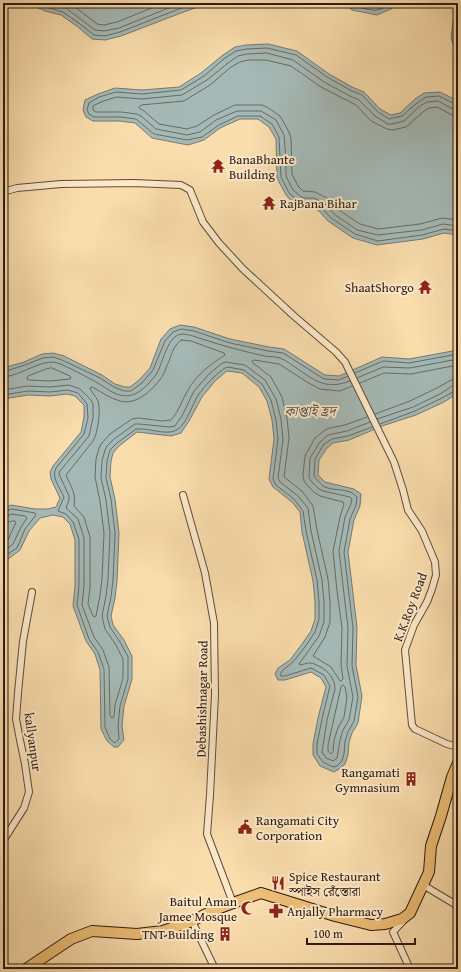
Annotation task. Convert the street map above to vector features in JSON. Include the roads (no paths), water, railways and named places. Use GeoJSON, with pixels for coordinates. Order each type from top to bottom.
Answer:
{"type":"FeatureCollection","features":[{"type":"Feature","properties":{"kind":"highway"},"geometry":{"type":"LineString","coordinates":[[26,969],[71,939],[92,931],[137,934],[163,931],[192,921],[233,902],[261,894],[371,925],[385,924],[402,919],[410,912],[429,872],[431,846],[452,777],[458,763]]}},
{"type":"Feature","properties":{"kind":"street","name":"K.K.Roy Road"},"geometry":{"type":"LineString","coordinates":[[3,192],[17,188],[60,184],[134,183],[181,185],[186,187],[190,190],[203,222],[219,243],[243,269],[336,352],[345,362],[394,462],[408,510],[422,531],[435,562],[436,575],[432,588],[427,602],[414,625],[405,650],[412,725],[415,729],[447,744],[458,747]]}},
{"type":"Feature","properties":{"kind":"street","name":"Debashishnagar Road"},"geometry":{"type":"LineString","coordinates":[[183,495],[205,573],[214,623],[215,695],[207,834],[233,902]]}},
{"type":"Feature","properties":{"kind":"street","name":"kallyanpur"},"geometry":{"type":"LineString","coordinates":[[3,841],[24,808],[29,792],[16,719],[23,641],[32,592]]}},
{"type":"Feature","properties":{"kind":"street"},"geometry":{"type":"LineString","coordinates":[[423,885],[458,906]]}},
{"type":"Feature","properties":{"kind":"street"},"geometry":{"type":"LineString","coordinates":[[410,912],[392,932],[410,969]]}},
{"type":"Feature","properties":{"kind":"street"},"geometry":{"type":"LineString","coordinates":[[192,921],[215,969]]}},
{"type":"Feature","properties":{"kind":"water"},"geometry":{"type":"Polygon","coordinates":[[[28,3],[208,3],[121,36],[105,40],[92,39],[61,15],[45,11],[28,3]]]}},
{"type":"Feature","properties":{"kind":"water"},"geometry":{"type":"Polygon","coordinates":[[[343,3],[398,3],[391,9],[377,15],[352,10],[343,3]]]}},
{"type":"Feature","properties":{"kind":"water"},"geometry":{"type":"Polygon","coordinates":[[[458,14],[458,60],[451,38],[453,21],[458,14]]]}},
{"type":"Feature","properties":{"kind":"water"},"geometry":{"type":"Polygon","coordinates":[[[268,44],[297,51],[329,74],[364,92],[380,109],[391,115],[400,113],[424,93],[440,92],[458,101],[458,235],[444,233],[423,239],[377,245],[353,238],[328,221],[319,211],[311,206],[303,207],[294,204],[286,195],[277,178],[276,139],[269,127],[258,119],[240,119],[220,128],[204,140],[188,145],[152,138],[135,123],[120,121],[93,121],[86,117],[83,110],[85,100],[115,88],[142,90],[179,87],[201,73],[235,47],[268,44]]]}},
{"type":"Feature","properties":{"kind":"water","name":"কাপ্তাই হ্রদ"},"geometry":{"type":"Polygon","coordinates":[[[180,325],[194,327],[230,339],[284,349],[325,375],[339,376],[382,357],[409,359],[458,350],[458,393],[444,402],[416,415],[385,425],[349,440],[333,443],[327,448],[319,460],[318,475],[325,482],[354,489],[361,494],[360,506],[354,520],[348,552],[357,627],[356,665],[362,696],[358,723],[349,742],[348,755],[345,764],[334,772],[320,766],[313,755],[313,744],[326,687],[321,678],[311,672],[285,680],[278,680],[275,674],[278,668],[290,660],[311,631],[315,619],[313,581],[302,532],[300,512],[292,502],[273,487],[269,479],[274,439],[272,420],[267,401],[259,387],[242,373],[227,371],[215,381],[202,397],[181,433],[171,436],[137,432],[119,446],[113,453],[110,477],[115,499],[119,533],[117,581],[111,616],[113,625],[124,640],[132,656],[132,679],[124,706],[122,726],[124,740],[118,747],[114,747],[107,741],[101,729],[100,670],[95,654],[86,641],[73,606],[75,586],[75,540],[70,524],[63,517],[53,515],[40,518],[29,531],[20,550],[3,562],[3,509],[11,505],[35,509],[48,509],[56,507],[60,498],[51,479],[50,472],[53,466],[81,432],[84,417],[84,405],[75,396],[67,394],[50,396],[28,395],[3,399],[3,368],[24,362],[42,354],[53,353],[64,356],[102,375],[115,384],[130,387],[150,368],[161,339],[170,329],[180,325]]]}},
{"type":"Feature","properties":{"kind":"place","name":"BanaBhante Building"},"geometry":{"type":"Point","coordinates":[218,166]}},
{"type":"Feature","properties":{"kind":"place","name":"RajBana Bihar"},"geometry":{"type":"Point","coordinates":[269,203]}},
{"type":"Feature","properties":{"kind":"place","name":"ShaatShorgo"},"geometry":{"type":"Point","coordinates":[425,287]}},
{"type":"Feature","properties":{"kind":"place","name":"Rangamati Gymnasium"},"geometry":{"type":"Point","coordinates":[411,779]}},
{"type":"Feature","properties":{"kind":"place","name":"Rangamati City Corporation"},"geometry":{"type":"Point","coordinates":[245,827]}},
{"type":"Feature","properties":{"kind":"place","name":"Spice Restaurant স্পাইস রেঁস্তোরা"},"geometry":{"type":"Point","coordinates":[278,883]}},
{"type":"Feature","properties":{"kind":"place","name":"Baitul Aman Jamee Mosque"},"geometry":{"type":"Point","coordinates":[248,908]}},
{"type":"Feature","properties":{"kind":"place","name":"Anjally Pharmacy"},"geometry":{"type":"Point","coordinates":[276,911]}},
{"type":"Feature","properties":{"kind":"place","name":"TNT Building"},"geometry":{"type":"Point","coordinates":[225,934]}}]}
